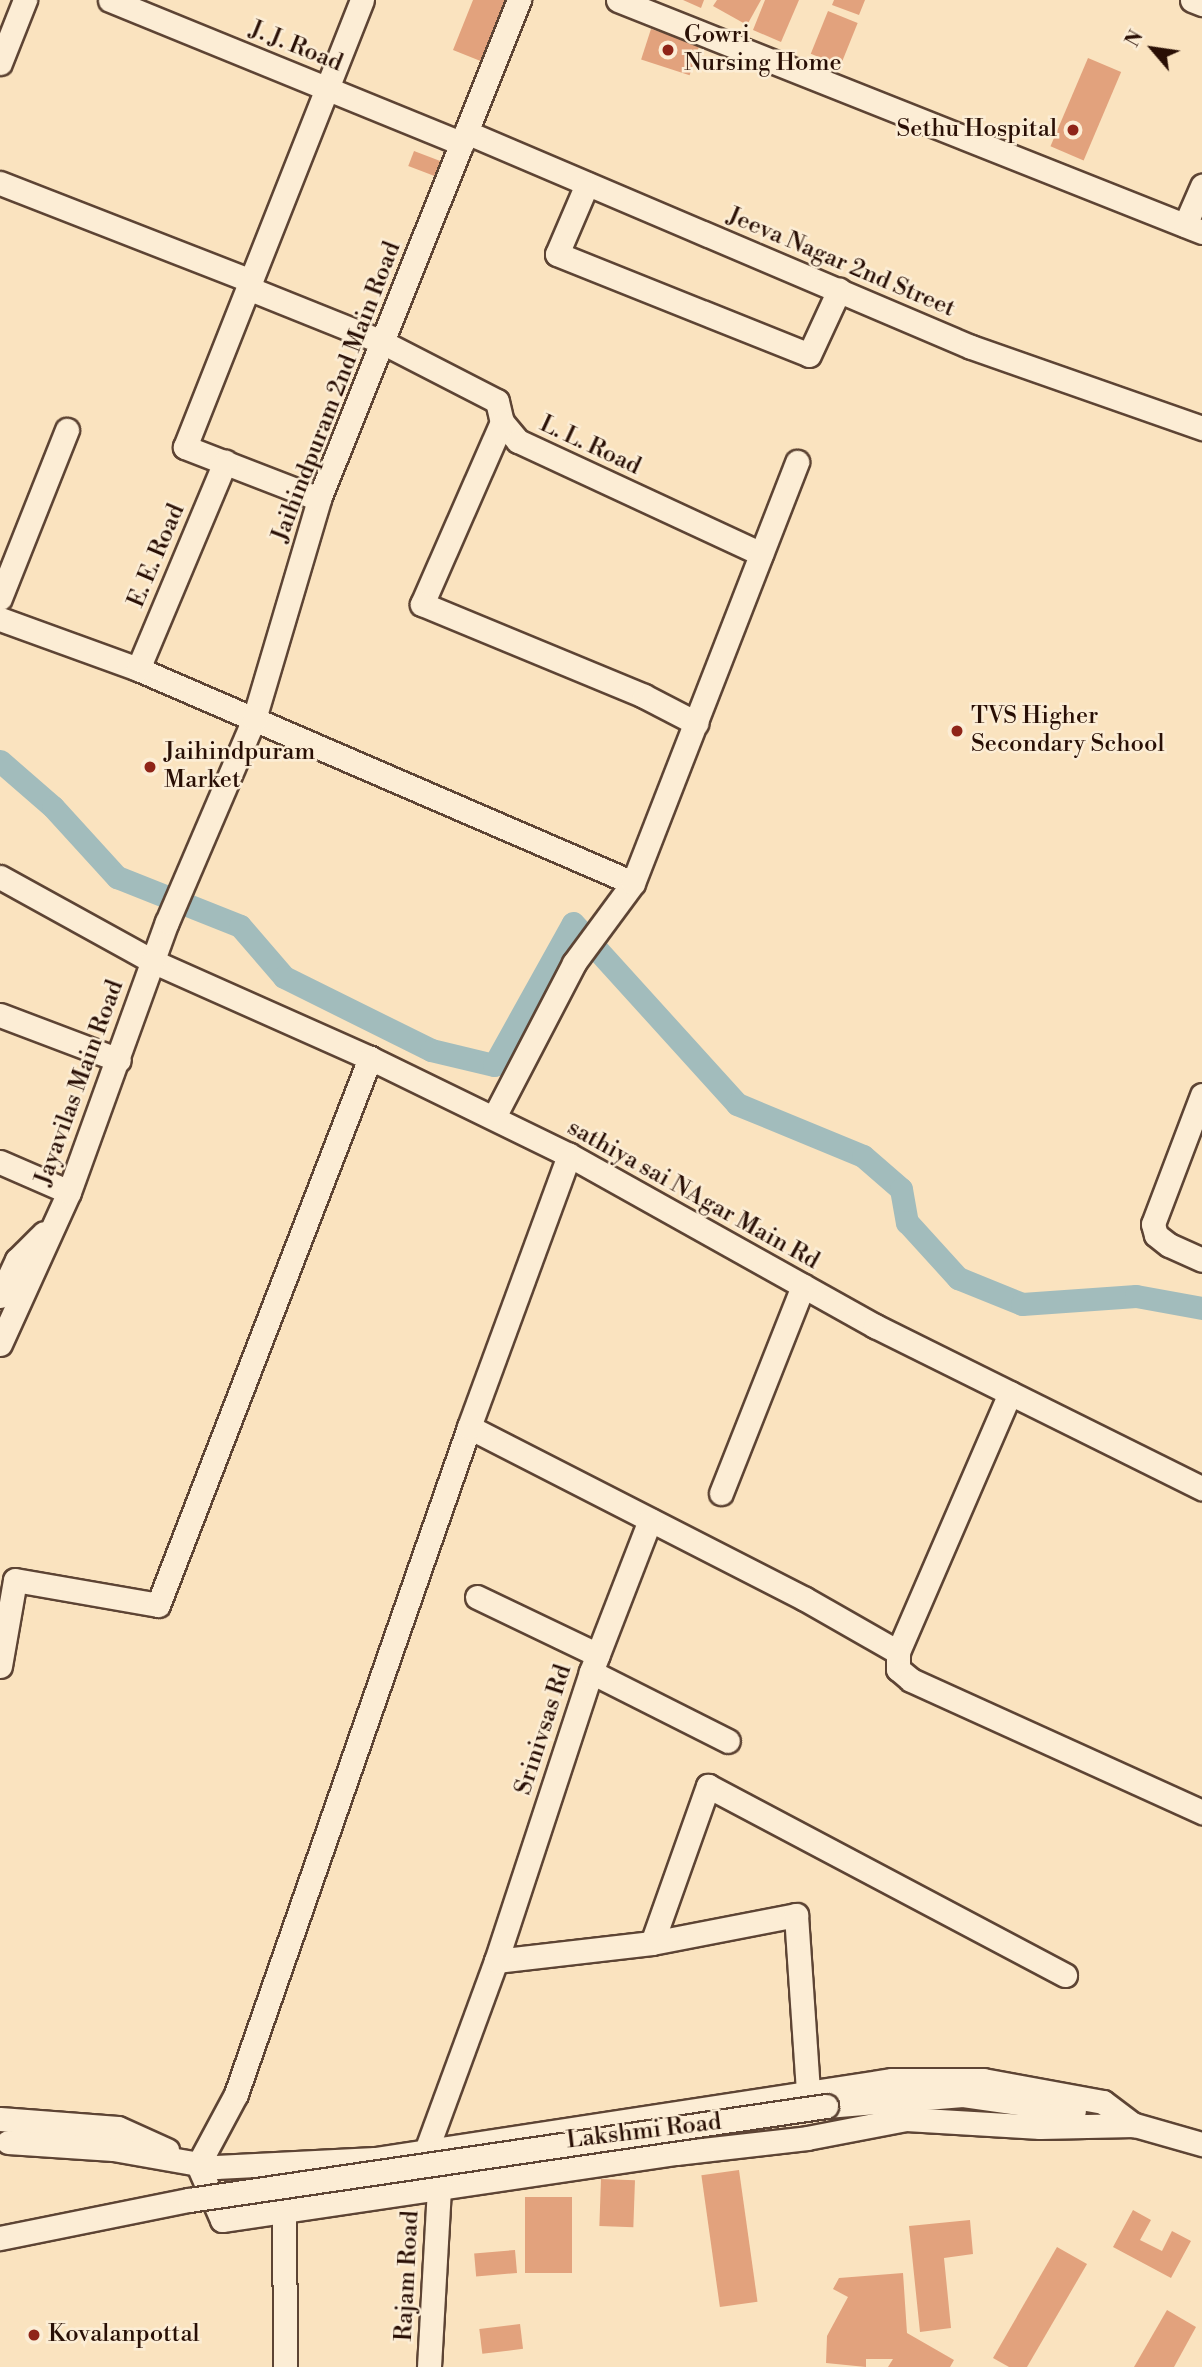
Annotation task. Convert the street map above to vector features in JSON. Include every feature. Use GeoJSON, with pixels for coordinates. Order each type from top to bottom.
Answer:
{"type":"FeatureCollection","features":[{"type":"Feature","properties":{"kind":"street"},"geometry":{"type":"LineString","coordinates":[[0,63],[25,0]]}},
{"type":"Feature","properties":{"kind":"street","name":"J. J. Road"},"geometry":{"type":"LineString","coordinates":[[110,0],[328,89],[464,138]]}},
{"type":"Feature","properties":{"kind":"street"},"geometry":{"type":"LineString","coordinates":[[319,499],[185,447],[362,0]]}},
{"type":"Feature","properties":{"kind":"street","name":"Jaihindpuram 2nd Main Road"},"geometry":{"type":"LineString","coordinates":[[167,922],[254,719],[319,499],[519,0]]}},
{"type":"Feature","properties":{"kind":"street"},"geometry":{"type":"LineString","coordinates":[[618,0],[659,7],[1194,229],[1202,186]]}},
{"type":"Feature","properties":{"kind":"street"},"geometry":{"type":"LineString","coordinates":[[1192,0],[1202,4]]}},
{"type":"Feature","properties":{"kind":"street","name":"Jeeva Nagar 2nd Street"},"geometry":{"type":"LineString","coordinates":[[464,138],[587,184],[971,347],[1202,428]]}},
{"type":"Feature","properties":{"kind":"street","name":"L. L. Road"},"geometry":{"type":"LineString","coordinates":[[0,183],[250,284],[382,342],[497,401],[502,422],[518,442],[761,554]]}},
{"type":"Feature","properties":{"kind":"street"},"geometry":{"type":"LineString","coordinates":[[587,184],[557,254],[809,355],[839,290]]}},
{"type":"Feature","properties":{"kind":"street"},"geometry":{"type":"LineString","coordinates":[[502,422],[422,604],[644,696],[696,723]]}},
{"type":"Feature","properties":{"kind":"street"},"geometry":{"type":"LineString","coordinates":[[0,598],[67,430]]}},
{"type":"Feature","properties":{"kind":"street","name":"E. E. Road"},"geometry":{"type":"LineString","coordinates":[[138,669],[225,462]]}},
{"type":"Feature","properties":{"kind":"street"},"geometry":{"type":"LineString","coordinates":[[494,1117],[574,963],[633,883],[797,462]]}},
{"type":"Feature","properties":{"kind":"street"},"geometry":{"type":"LineString","coordinates":[[0,619],[138,669],[633,883]]}},
{"type":"Feature","properties":{"kind":"street","name":"sathiya sai NAgar Main Rd"},"geometry":{"type":"LineString","coordinates":[[0,877],[152,961],[370,1058],[569,1155],[803,1286],[1202,1488]]}},
{"type":"Feature","properties":{"kind":"street","name":"Jayavilas Main Road"},"geometry":{"type":"LineString","coordinates":[[0,1345],[69,1192],[167,922]]}},
{"type":"Feature","properties":{"kind":"street"},"geometry":{"type":"LineString","coordinates":[[0,1015],[119,1060]]}},
{"type":"Feature","properties":{"kind":"street"},"geometry":{"type":"LineString","coordinates":[[0,1666],[15,1580],[158,1605],[370,1058]]}},
{"type":"Feature","properties":{"kind":"street"},"geometry":{"type":"LineString","coordinates":[[1202,1095],[1153,1224],[1156,1236],[1202,1260]]}},
{"type":"Feature","properties":{"kind":"street"},"geometry":{"type":"LineString","coordinates":[[0,2119],[118,2128],[198,2165],[236,2094],[469,1427],[569,1155]]}},
{"type":"Feature","properties":{"kind":"street"},"geometry":{"type":"LineString","coordinates":[[0,1162],[69,1192]]}},
{"type":"Feature","properties":{"kind":"street","name":"Jayavilas Main Road"},"geometry":{"type":"LineString","coordinates":[[0,1296],[17,1260],[56,1221]]}},
{"type":"Feature","properties":{"kind":"street"},"geometry":{"type":"LineString","coordinates":[[720,1493],[803,1286]]}},
{"type":"Feature","properties":{"kind":"street"},"geometry":{"type":"LineString","coordinates":[[1010,1393],[898,1652],[898,1669],[911,1680],[1202,1812]]}},
{"type":"Feature","properties":{"kind":"street"},"geometry":{"type":"LineString","coordinates":[[469,1427],[898,1652]]}},
{"type":"Feature","properties":{"kind":"street","name":"Srinivsas Rd"},"geometry":{"type":"LineString","coordinates":[[426,2151],[496,1961],[594,1663],[650,1520]]}},
{"type":"Feature","properties":{"kind":"street"},"geometry":{"type":"LineString","coordinates":[[477,1597],[728,1741]]}},
{"type":"Feature","properties":{"kind":"street"},"geometry":{"type":"LineString","coordinates":[[652,1942],[708,1786],[1065,1975]]}},
{"type":"Feature","properties":{"kind":"street"},"geometry":{"type":"LineString","coordinates":[[496,1961],[652,1942],[796,1914],[808,2091]]}},
{"type":"Feature","properties":{"kind":"street","name":"Lakshmi Road"},"geometry":{"type":"LineString","coordinates":[[8,2142],[113,2149],[198,2165],[375,2159],[892,2080],[984,2080],[1103,2102],[1134,2125]]}},
{"type":"Feature","properties":{"kind":"street","name":"Lakshmi Road"},"geometry":{"type":"LineString","coordinates":[[0,2238],[189,2200],[826,2106],[963,2095],[1099,2115],[1202,2144]]}},
{"type":"Feature","properties":{"kind":"street","name":"Lakshmi Road"},"geometry":{"type":"LineString","coordinates":[[198,2165],[222,2220],[439,2187],[807,2138],[906,2119],[1040,2127],[1134,2125]]}},
{"type":"Feature","properties":{"kind":"street","name":"Rajam Road"},"geometry":{"type":"LineString","coordinates":[[429,2367],[439,2187]]}},
{"type":"Feature","properties":{"kind":"street"},"geometry":{"type":"LineString","coordinates":[[284,2211],[285,2367]]}},
{"type":"Feature","properties":{"kind":"building"},"geometry":{"type":"Polygon","coordinates":[[[473,0],[509,0],[483,62],[453,50],[473,0]]]}},
{"type":"Feature","properties":{"kind":"building"},"geometry":{"type":"Polygon","coordinates":[[[683,0],[704,0],[701,8],[683,0]]]}},
{"type":"Feature","properties":{"kind":"building"},"geometry":{"type":"Polygon","coordinates":[[[717,0],[761,0],[747,25],[713,6],[717,0]]]}},
{"type":"Feature","properties":{"kind":"building"},"geometry":{"type":"Polygon","coordinates":[[[765,0],[799,0],[781,42],[753,30],[765,0]]]}},
{"type":"Feature","properties":{"kind":"building"},"geometry":{"type":"Polygon","coordinates":[[[834,0],[865,0],[859,15],[832,5],[834,0]]]}},
{"type":"Feature","properties":{"kind":"building"},"geometry":{"type":"Polygon","coordinates":[[[828,11],[858,23],[840,66],[811,54],[828,11]]]}},
{"type":"Feature","properties":{"kind":"building"},"geometry":{"type":"Polygon","coordinates":[[[651,29],[700,45],[690,75],[641,59],[651,29]]]}},
{"type":"Feature","properties":{"kind":"building"},"geometry":{"type":"Polygon","coordinates":[[[1088,58],[1121,72],[1084,160],[1050,146],[1088,58]]]}},
{"type":"Feature","properties":{"kind":"building"},"geometry":{"type":"Polygon","coordinates":[[[414,151],[445,163],[439,178],[408,166],[414,151]]]}},
{"type":"Feature","properties":{"kind":"building"},"geometry":{"type":"Polygon","coordinates":[[[739,2170],[758,2302],[720,2307],[701,2175],[739,2170]]]}},
{"type":"Feature","properties":{"kind":"building"},"geometry":{"type":"Polygon","coordinates":[[[601,2179],[635,2180],[633,2227],[599,2226],[601,2179]]]}},
{"type":"Feature","properties":{"kind":"building"},"geometry":{"type":"Polygon","coordinates":[[[525,2197],[572,2197],[572,2273],[525,2273],[525,2197]]]}},
{"type":"Feature","properties":{"kind":"building"},"geometry":{"type":"Polygon","coordinates":[[[1133,2210],[1151,2220],[1140,2240],[1162,2251],[1172,2231],[1191,2241],[1171,2278],[1113,2247],[1133,2210]]]}},
{"type":"Feature","properties":{"kind":"building"},"geometry":{"type":"Polygon","coordinates":[[[970,2220],[973,2254],[944,2258],[951,2328],[920,2332],[909,2226],[970,2220]]]}},
{"type":"Feature","properties":{"kind":"building"},"geometry":{"type":"Polygon","coordinates":[[[1057,2247],[1087,2264],[1027,2367],[1009,2367],[993,2358],[1057,2247]]]}},
{"type":"Feature","properties":{"kind":"building"},"geometry":{"type":"Polygon","coordinates":[[[515,2250],[517,2273],[476,2276],[474,2254],[515,2250]]]}},
{"type":"Feature","properties":{"kind":"building"},"geometry":{"type":"Polygon","coordinates":[[[903,2273],[907,2333],[954,2360],[950,2367],[888,2367],[893,2359],[866,2359],[866,2367],[826,2363],[827,2336],[848,2297],[833,2289],[839,2278],[903,2273]]]}},
{"type":"Feature","properties":{"kind":"building"},"geometry":{"type":"Polygon","coordinates":[[[1167,2310],[1196,2327],[1174,2367],[1134,2367],[1167,2310]]]}},
{"type":"Feature","properties":{"kind":"building"},"geometry":{"type":"Polygon","coordinates":[[[520,2324],[523,2349],[482,2354],[479,2329],[520,2324]]]}},
{"type":"Feature","properties":{"kind":"waterway"},"geometry":{"type":"LineString","coordinates":[[0,761],[53,807],[117,877],[240,926],[284,977],[431,1050],[494,1065],[573,923],[737,1104],[863,1156],[901,1189],[907,1222],[958,1278],[1022,1304],[1136,1296],[1202,1308]]}},
{"type":"Feature","properties":{"kind":"place","name":"Gowri Nursing Home"},"geometry":{"type":"Point","coordinates":[668,50]}},
{"type":"Feature","properties":{"kind":"place","name":"Sethu Hospital"},"geometry":{"type":"Point","coordinates":[1073,130]}},
{"type":"Feature","properties":{"kind":"place","name":"TVS Higher Secondary School"},"geometry":{"type":"Point","coordinates":[957,731]}},
{"type":"Feature","properties":{"kind":"place","name":"Jaihindpuram Market"},"geometry":{"type":"Point","coordinates":[150,767]}},
{"type":"Feature","properties":{"kind":"place","name":"Kovalanpottal"},"geometry":{"type":"Point","coordinates":[34,2335]}}]}
